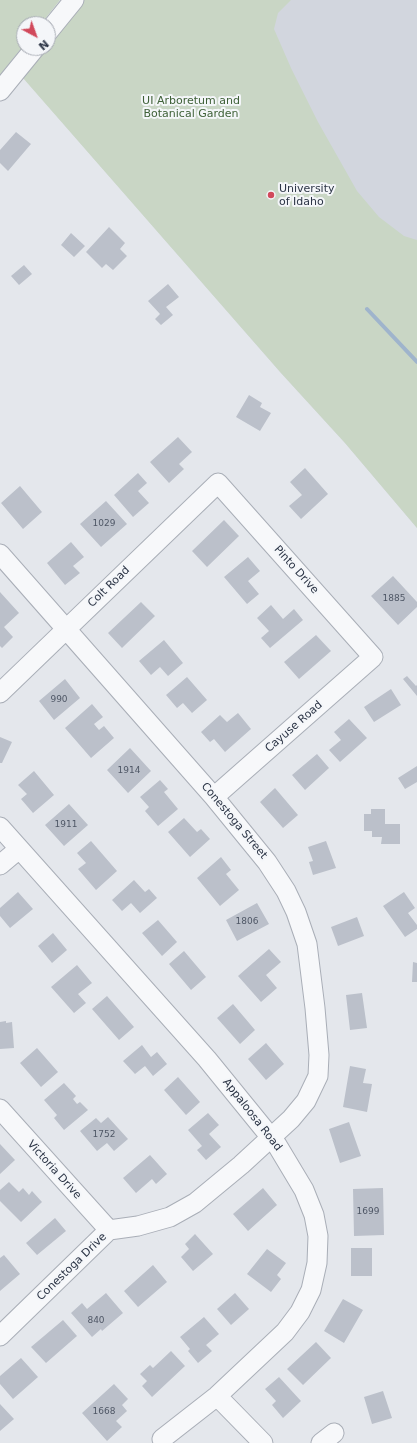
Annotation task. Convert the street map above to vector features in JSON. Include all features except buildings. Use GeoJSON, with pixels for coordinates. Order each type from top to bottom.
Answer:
{"type":"FeatureCollection","features":[{"type":"Feature","properties":{"kind":"street"},"geometry":{"type":"LineString","coordinates":[[56,22],[74,0]]}},
{"type":"Feature","properties":{"kind":"street"},"geometry":{"type":"LineString","coordinates":[[0,91],[28,56]]}},
{"type":"Feature","properties":{"kind":"street","name":"Colt Road"},"geometry":{"type":"LineString","coordinates":[[0,693],[218,483]]}},
{"type":"Feature","properties":{"kind":"street","name":"Pinto Drive"},"geometry":{"type":"LineString","coordinates":[[218,483],[373,657]]}},
{"type":"Feature","properties":{"kind":"street","name":"Conestoga Street"},"geometry":{"type":"LineString","coordinates":[[0,554],[214,797],[267,862],[286,891],[296,912],[307,944],[315,1008],[318,1076],[306,1101],[291,1119],[271,1137]]}},
{"type":"Feature","properties":{"kind":"street","name":"Cayuse Road"},"geometry":{"type":"LineString","coordinates":[[214,797],[373,657]]}},
{"type":"Feature","properties":{"kind":"street","name":"Appaloosa Road"},"geometry":{"type":"LineString","coordinates":[[0,827],[207,1059],[271,1137],[304,1190],[314,1215],[318,1236],[317,1264],[311,1290],[300,1312],[289,1327],[217,1396],[162,1440]]}},
{"type":"Feature","properties":{"kind":"street"},"geometry":{"type":"LineString","coordinates":[[0,865],[19,849]]}},
{"type":"Feature","properties":{"kind":"street","name":"Victoria Drive"},"geometry":{"type":"LineString","coordinates":[[0,1109],[109,1230]]}},
{"type":"Feature","properties":{"kind":"street","name":"Conestoga Drive"},"geometry":{"type":"LineString","coordinates":[[0,1336],[109,1230],[138,1226],[170,1217],[195,1203],[271,1137]]}},
{"type":"Feature","properties":{"kind":"street"},"geometry":{"type":"LineString","coordinates":[[217,1396],[262,1443]]}},
{"type":"Feature","properties":{"kind":"shaded area","name":"UI Arboretum and Botanical Garden"},"geometry":{"type":"Polygon","coordinates":[[[95,0],[417,0],[417,528],[345,443],[281,373],[26,81],[47,56],[56,56],[56,46],[95,0]]]}},
{"type":"Feature","properties":{"kind":"green space"},"geometry":{"type":"Polygon","coordinates":[[[0,0],[60,0],[47,16],[16,16],[16,55],[0,75],[0,0]]]}},
{"type":"Feature","properties":{"kind":"green space","name":"UI Arboretum and Botanical Garden"},"geometry":{"type":"Polygon","coordinates":[[[74,0],[291,0],[278,13],[274,29],[291,68],[318,122],[357,191],[379,217],[404,236],[417,240],[417,528],[345,443],[281,373],[16,70],[28,56],[56,56],[56,22],[74,0]]]}},
{"type":"Feature","properties":{"kind":"waterway"},"geometry":{"type":"LineString","coordinates":[[367,309],[417,362]]}},
{"type":"Feature","properties":{"kind":"place","name":"University of Idaho"},"geometry":{"type":"Point","coordinates":[271,195]}}]}
